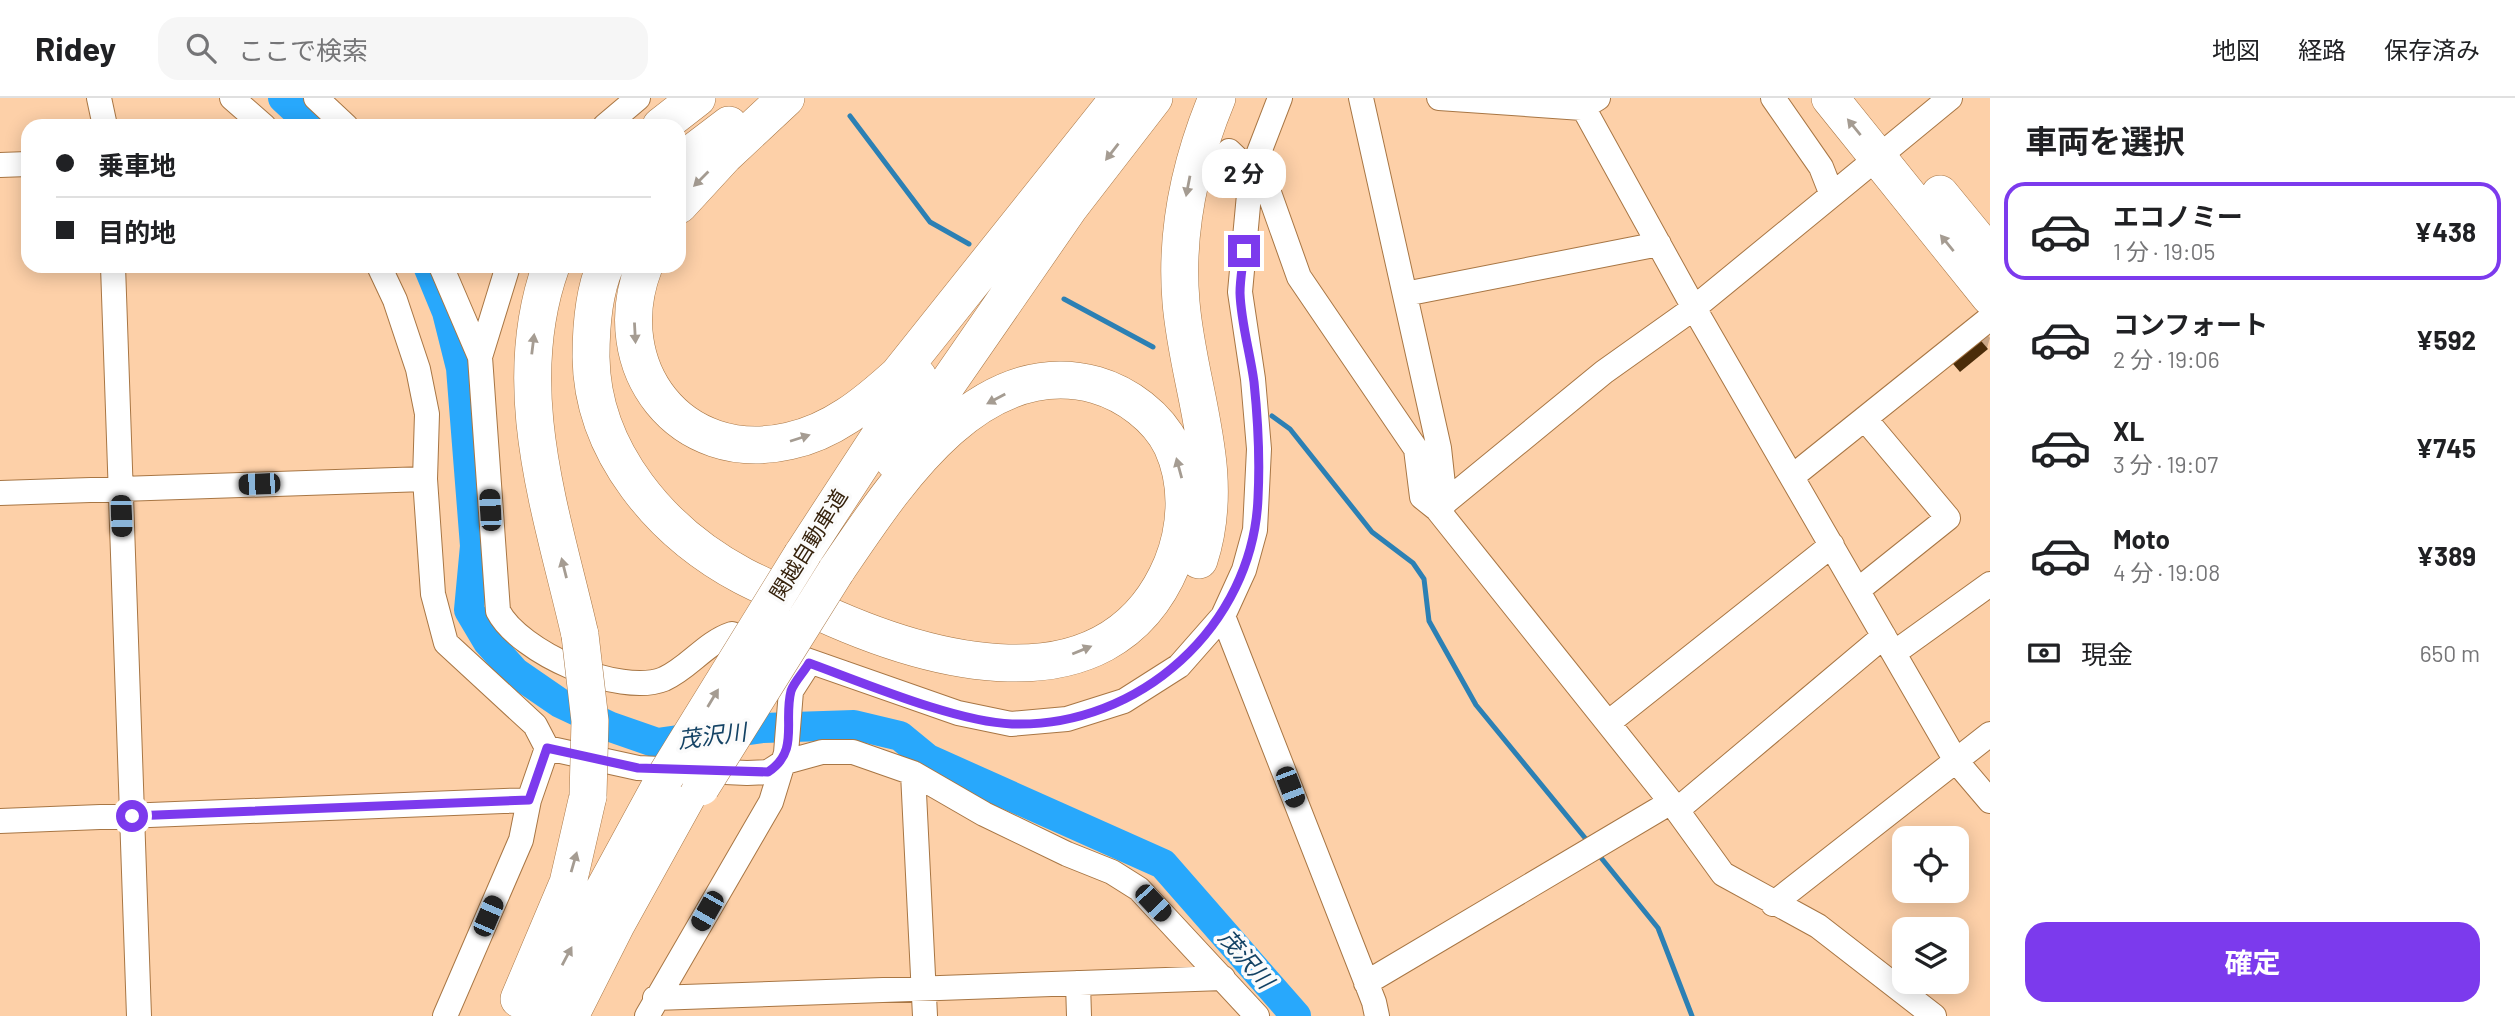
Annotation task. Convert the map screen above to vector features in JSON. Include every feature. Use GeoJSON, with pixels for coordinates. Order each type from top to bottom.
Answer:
{"type":"FeatureCollection","features":[{"type":"Feature","properties":{"kind":"highway"},"geometry":{"type":"LineString","coordinates":[[670,119],[696,98]]}},
{"type":"Feature","properties":{"kind":"highway"},"geometry":{"type":"LineString","coordinates":[[686,130],[725,98]]}},
{"type":"Feature","properties":{"kind":"highway"},"geometry":{"type":"LineString","coordinates":[[686,158],[719,132],[772,98]]}},
{"type":"Feature","properties":{"kind":"highway"},"geometry":{"type":"LineString","coordinates":[[686,197],[786,98]]}},
{"type":"Feature","properties":{"kind":"highway"},"geometry":{"type":"LineString","coordinates":[[642,273],[634,309],[635,342],[641,371],[656,398],[677,418],[703,433],[757,444],[778,443],[817,432],[872,400],[898,376],[1120,98]]}},
{"type":"Feature","properties":{"kind":"highway","name":"関越自動車道"},"geometry":{"type":"LineString","coordinates":[[822,564],[876,438],[1120,98]]}},
{"type":"Feature","properties":{"kind":"highway","name":"関越自動車道"},"geometry":{"type":"LineString","coordinates":[[535,1016],[687,782],[822,564],[982,330],[1069,208],[1154,98]]}},
{"type":"Feature","properties":{"kind":"highway"},"geometry":{"type":"LineString","coordinates":[[580,273],[571,313],[568,352],[575,413],[586,445],[604,478],[632,516],[674,556],[780,619],[823,640],[912,672],[958,682],[1015,688],[1050,685],[1082,677],[1111,664],[1160,625],[1181,598],[1196,570],[1207,536],[1210,464],[1181,302],[1180,257],[1183,214],[1191,170],[1217,98]]}},
{"type":"Feature","properties":{"kind":"highway"},"geometry":{"type":"LineString","coordinates":[[1830,98],[1887,148],[1990,255]]}},
{"type":"Feature","properties":{"kind":"highway"},"geometry":{"type":"LineString","coordinates":[[1861,98],[1887,148],[1990,297]]}},
{"type":"Feature","properties":{"kind":"highway"},"geometry":{"type":"LineString","coordinates":[[512,1016],[568,883],[588,796],[589,710],[580,635],[550,514],[531,404],[536,324],[549,273]]}},
{"type":"Feature","properties":{"kind":"highway"},"geometry":{"type":"LineString","coordinates":[[603,273],[594,304],[591,371],[606,431],[620,461],[638,488],[687,538],[723,564],[835,619],[877,636],[958,659],[1027,664],[1057,660],[1112,637],[1135,619],[1154,598],[1177,551],[1183,525],[1181,468],[1171,443],[1157,423],[1134,403],[1108,388],[1082,381],[1053,380],[1028,384],[976,410],[927,449],[822,564]]}},
{"type":"Feature","properties":{"kind":"highway","name":"関越自動車道"},"geometry":{"type":"LineString","coordinates":[[570,1016],[687,782]]}},
{"type":"Feature","properties":{"kind":"street"},"geometry":{"type":"LineString","coordinates":[[99,98],[104,119]]}},
{"type":"Feature","properties":{"kind":"street"},"geometry":{"type":"LineString","coordinates":[[232,98],[256,119]]}},
{"type":"Feature","properties":{"kind":"street"},"geometry":{"type":"LineString","coordinates":[[316,98],[338,119]]}},
{"type":"Feature","properties":{"kind":"street"},"geometry":{"type":"LineString","coordinates":[[614,119],[638,98]]}},
{"type":"Feature","properties":{"kind":"street"},"geometry":{"type":"LineString","coordinates":[[444,273],[480,357],[492,558],[498,611],[505,625],[525,642],[558,660],[627,684],[649,683],[666,678],[709,645],[732,634],[958,713],[1011,724],[1067,719],[1125,701],[1179,666],[1223,616],[1244,570],[1255,530],[1259,449],[1253,379],[1240,292],[1251,173],[1280,98]]}},
{"type":"Feature","properties":{"kind":"street"},"geometry":{"type":"LineString","coordinates":[[1361,98],[1439,448],[1441,506]]}},
{"type":"Feature","properties":{"kind":"street"},"geometry":{"type":"LineString","coordinates":[[1439,98],[1586,101],[1694,308],[1956,761],[1990,801]]}},
{"type":"Feature","properties":{"kind":"street"},"geometry":{"type":"LineString","coordinates":[[1773,98],[1821,167],[1832,195]]}},
{"type":"Feature","properties":{"kind":"street"},"geometry":{"type":"LineString","coordinates":[[1441,506],[1604,372],[1694,308],[1950,98]]}},
{"type":"Feature","properties":{"kind":"street"},"geometry":{"type":"LineString","coordinates":[[1229,151],[1267,187],[1299,277],[1416,449],[1422,497],[1441,506],[1674,806],[1723,874],[1773,904],[1818,926],[1934,1016]]}},
{"type":"Feature","properties":{"kind":"street"},"geometry":{"type":"LineString","coordinates":[[0,165],[21,164]]}},
{"type":"Feature","properties":{"kind":"street"},"geometry":{"type":"LineString","coordinates":[[1405,294],[1659,244]]}},
{"type":"Feature","properties":{"kind":"street"},"geometry":{"type":"LineString","coordinates":[[113,273],[139,1016]]}},
{"type":"Feature","properties":{"kind":"street"},"geometry":{"type":"LineString","coordinates":[[382,273],[395,300],[418,369],[427,414],[425,479],[433,594],[446,643],[536,724],[547,748],[529,800],[521,840],[444,1016]]}},
{"type":"Feature","properties":{"kind":"street"},"geometry":{"type":"LineString","coordinates":[[480,357],[506,273]]}},
{"type":"Feature","properties":{"kind":"street"},"geometry":{"type":"LineString","coordinates":[[1793,476],[1990,317]]}},
{"type":"Feature","properties":{"kind":"street"},"geometry":{"type":"LineString","coordinates":[[1858,590],[1948,518],[1864,418]]}},
{"type":"Feature","properties":{"kind":"street"},"geometry":{"type":"LineString","coordinates":[[0,493],[425,479]]}},
{"type":"Feature","properties":{"kind":"street"},"geometry":{"type":"LineString","coordinates":[[1608,723],[1832,544]]}},
{"type":"Feature","properties":{"kind":"street"},"geometry":{"type":"LineString","coordinates":[[1366,983],[1674,806],[1889,645],[1990,584]]}},
{"type":"Feature","properties":{"kind":"street"},"geometry":{"type":"LineString","coordinates":[[1223,616],[1377,1016]]}},
{"type":"Feature","properties":{"kind":"street"},"geometry":{"type":"LineString","coordinates":[[651,1007],[771,802],[784,758],[791,691],[809,663]]}},
{"type":"Feature","properties":{"kind":"street"},"geometry":{"type":"LineString","coordinates":[[1773,904],[1990,734]]}},
{"type":"Feature","properties":{"kind":"street"},"geometry":{"type":"LineString","coordinates":[[547,748],[638,768],[768,772],[784,758],[822,752],[853,751],[913,773],[984,814],[1067,854],[1112,872],[1139,889],[1257,1016]]}},
{"type":"Feature","properties":{"kind":"street"},"geometry":{"type":"LineString","coordinates":[[913,773],[925,1016]]}},
{"type":"Feature","properties":{"kind":"street"},"geometry":{"type":"LineString","coordinates":[[0,821],[529,800]]}},
{"type":"Feature","properties":{"kind":"street"},"geometry":{"type":"LineString","coordinates":[[651,1007],[925,989],[1223,978]]}},
{"type":"Feature","properties":{"kind":"street"},"geometry":{"type":"LineString","coordinates":[[1078,983],[1079,1016]]}},
{"type":"Feature","properties":{"kind":"building"},"geometry":{"type":"Polygon","coordinates":[[[1976,335],[1988,349],[1960,372],[1948,358],[1976,335]]]}},
{"type":"Feature","properties":{"kind":"waterway","name":"茂沢川"},"geometry":{"type":"LineString","coordinates":[[283,98],[306,119]]}},
{"type":"Feature","properties":{"kind":"waterway"},"geometry":{"type":"LineString","coordinates":[[850,116],[930,222],[969,244]]}},
{"type":"Feature","properties":{"kind":"waterway","name":"茂沢川"},"geometry":{"type":"LineString","coordinates":[[431,273],[447,312],[461,368],[475,546],[469,610],[488,642],[515,672],[560,703],[611,727],[657,743],[763,728],[854,725],[900,736],[928,759],[1163,864],[1296,1016]]}},
{"type":"Feature","properties":{"kind":"waterway"},"geometry":{"type":"LineString","coordinates":[[1064,299],[1153,347]]}},
{"type":"Feature","properties":{"kind":"waterway"},"geometry":{"type":"LineString","coordinates":[[1272,416],[1290,429],[1372,532],[1413,563],[1424,579],[1429,621],[1476,705],[1590,844]]}},
{"type":"Feature","properties":{"kind":"waterway"},"geometry":{"type":"LineString","coordinates":[[1598,854],[1658,928],[1692,1016]]}},
{"type":"Feature","properties":{"kind":"route"},"geometry":{"type":"LineString","coordinates":[[132,816],[529,800],[547,748],[638,768],[768,772],[782,763],[786,753],[791,691],[809,663],[958,713],[1011,724],[1067,719],[1125,701],[1179,666],[1223,616],[1244,570],[1255,530],[1259,449],[1253,379],[1240,292],[1244,251]]}}]}
